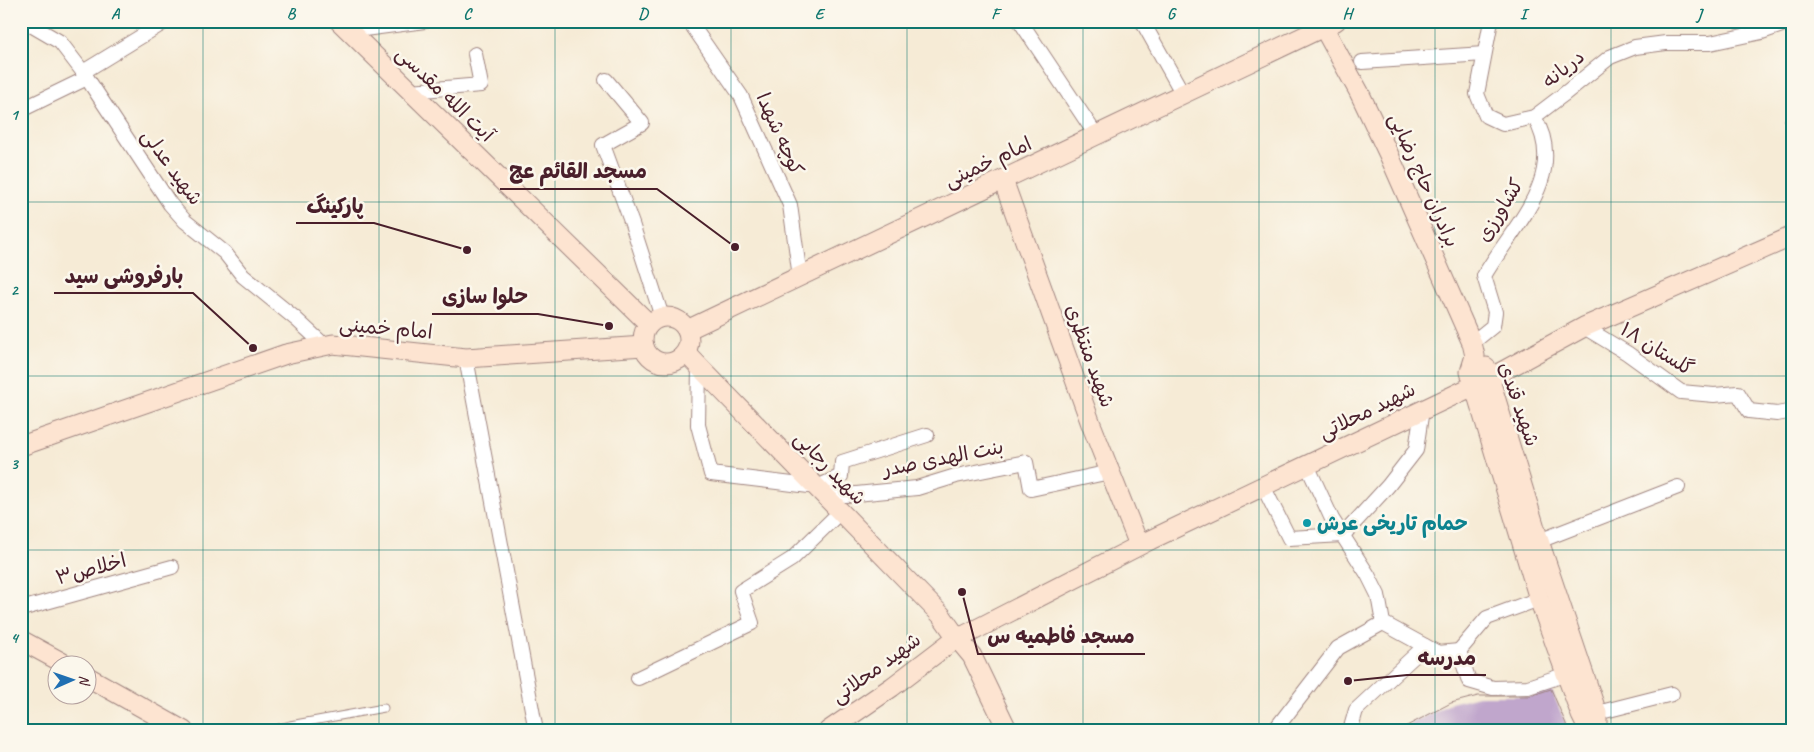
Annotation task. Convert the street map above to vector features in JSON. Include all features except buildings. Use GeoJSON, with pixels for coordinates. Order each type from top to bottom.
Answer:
{"type":"FeatureCollection","features":[{"type":"Feature","properties":{"kind":"main road","name":"آیت الله مقدسی"},"geometry":{"type":"LineString","coordinates":[[344,26],[655,320]]}},
{"type":"Feature","properties":{"kind":"main road","name":"امام خمینی"},"geometry":{"type":"LineString","coordinates":[[687,330],[1322,26]]}},
{"type":"Feature","properties":{"kind":"main road","name":"برادران حاج رضایی"},"geometry":{"type":"LineString","coordinates":[[1322,26],[1359,92],[1389,155],[1473,350]]}},
{"type":"Feature","properties":{"kind":"main road","name":"شهید منتظری"},"geometry":{"type":"LineString","coordinates":[[1003,180],[1088,415],[1139,546]]}},
{"type":"Feature","properties":{"kind":"main road","name":"شهید محلاتی"},"geometry":{"type":"LineString","coordinates":[[828,731],[958,638],[1139,546],[1482,381],[1584,327],[1793,236]]}},
{"type":"Feature","properties":{"kind":"main road"},"geometry":{"type":"LineString","coordinates":[[677,319],[687,330],[689,346],[686,352],[674,362],[666,363],[652,358],[644,346],[644,331],[655,320],[677,319]]}},
{"type":"Feature","properties":{"kind":"main road","name":"امام خمینی"},"geometry":{"type":"LineString","coordinates":[[21,446],[286,354],[333,344],[466,358],[644,346]]}},
{"type":"Feature","properties":{"kind":"main road","name":"شهید قندی"},"geometry":{"type":"LineString","coordinates":[[1473,350],[1470,372],[1482,381],[1539,541],[1597,722]]}},
{"type":"Feature","properties":{"kind":"main road","name":"شهید رجایی"},"geometry":{"type":"LineString","coordinates":[[686,352],[941,615],[972,656],[1008,731]]}},
{"type":"Feature","properties":{"kind":"main road","name":"شهید قندی"},"geometry":{"type":"LineString","coordinates":[[1482,381],[1539,599],[1581,715],[1590,731]]}},
{"type":"Feature","properties":{"kind":"main road"},"geometry":{"type":"LineString","coordinates":[[21,640],[48,655]]}},
{"type":"Feature","properties":{"kind":"main road"},"geometry":{"type":"LineString","coordinates":[[98,683],[184,731]]}},
{"type":"Feature","properties":{"kind":"street","name":"شهید عدلی"},"geometry":{"type":"LineString","coordinates":[[24,21],[60,42],[85,75],[170,204],[185,221],[225,253],[243,276],[296,319],[325,346]]}},
{"type":"Feature","properties":{"kind":"street"},"geometry":{"type":"LineString","coordinates":[[344,26],[425,21]]}},
{"type":"Feature","properties":{"kind":"street","name":"کوچه شهدا"},"geometry":{"type":"LineString","coordinates":[[689,21],[741,96],[790,205],[800,276]]}},
{"type":"Feature","properties":{"kind":"street"},"geometry":{"type":"LineString","coordinates":[[1020,21],[1096,135]]}},
{"type":"Feature","properties":{"kind":"street"},"geometry":{"type":"LineString","coordinates":[[1142,21],[1183,94]]}},
{"type":"Feature","properties":{"kind":"street","name":"دریانه"},"geometry":{"type":"LineString","coordinates":[[1491,21],[1477,94],[1486,116],[1503,124],[1534,117],[1610,57],[1635,47],[1666,43],[1710,43],[1762,32],[1793,21]]}},
{"type":"Feature","properties":{"kind":"street"},"geometry":{"type":"LineString","coordinates":[[21,110],[85,75],[163,22]]}},
{"type":"Feature","properties":{"kind":"street"},"geometry":{"type":"LineString","coordinates":[[411,91],[481,85],[475,54]]}},
{"type":"Feature","properties":{"kind":"street"},"geometry":{"type":"LineString","coordinates":[[1362,62],[1484,54]]}},
{"type":"Feature","properties":{"kind":"street"},"geometry":{"type":"LineString","coordinates":[[606,80],[642,123],[603,145],[655,320]]}},
{"type":"Feature","properties":{"kind":"street","name":"کشاورزی"},"geometry":{"type":"LineString","coordinates":[[1473,350],[1494,326],[1495,312],[1484,276],[1534,200],[1543,178],[1545,149],[1540,126],[1534,117]]}},
{"type":"Feature","properties":{"kind":"street","name":"گلستان ۱۸"},"geometry":{"type":"LineString","coordinates":[[1584,327],[1627,353],[1682,392],[1714,395],[1738,393],[1750,411],[1777,414],[1793,412]]}},
{"type":"Feature","properties":{"kind":"street"},"geometry":{"type":"LineString","coordinates":[[466,358],[536,731]]}},
{"type":"Feature","properties":{"kind":"street"},"geometry":{"type":"LineString","coordinates":[[700,367],[698,425],[711,474],[818,489],[841,476],[842,462],[927,435]]}},
{"type":"Feature","properties":{"kind":"street"},"geometry":{"type":"LineString","coordinates":[[1263,486],[1289,538],[1343,535],[1388,486],[1416,450],[1422,409]]}},
{"type":"Feature","properties":{"kind":"street","name":"بنت الهدی صدر"},"geometry":{"type":"LineString","coordinates":[[818,489],[846,495],[917,488],[956,476],[1026,462],[1031,489],[1110,472]]}},
{"type":"Feature","properties":{"kind":"street"},"geometry":{"type":"LineString","coordinates":[[1307,465],[1332,519],[1368,575],[1378,596],[1383,624]]}},
{"type":"Feature","properties":{"kind":"street"},"geometry":{"type":"LineString","coordinates":[[1539,541],[1678,486]]}},
{"type":"Feature","properties":{"kind":"street"},"geometry":{"type":"LineString","coordinates":[[638,678],[752,623],[741,590],[792,559],[840,512]]}},
{"type":"Feature","properties":{"kind":"street","name":"اخلاص۳"},"geometry":{"type":"LineString","coordinates":[[21,609],[172,567]]}},
{"type":"Feature","properties":{"kind":"street"},"geometry":{"type":"LineString","coordinates":[[1383,624],[1438,652],[1459,651],[1487,618],[1539,599]]}},
{"type":"Feature","properties":{"kind":"street"},"geometry":{"type":"LineString","coordinates":[[1274,731],[1338,648],[1383,624]]}},
{"type":"Feature","properties":{"kind":"street"},"geometry":{"type":"LineString","coordinates":[[1350,731],[1356,710],[1425,646]]}},
{"type":"Feature","properties":{"kind":"street"},"geometry":{"type":"LineString","coordinates":[[1459,651],[1468,681],[1493,688],[1528,687],[1567,674]]}},
{"type":"Feature","properties":{"kind":"street"},"geometry":{"type":"LineString","coordinates":[[1597,722],[1672,694]]}},
{"type":"Feature","properties":{"kind":"lane"},"geometry":{"type":"LineString","coordinates":[[267,731],[384,708]]}},
{"type":"Feature","properties":{"kind":"place","name":"مسجد القائم عج"},"geometry":{"type":"Point","coordinates":[735,247]}},
{"type":"Feature","properties":{"kind":"place","name":"پارکینگ"},"geometry":{"type":"Point","coordinates":[467,250]}},
{"type":"Feature","properties":{"kind":"place","name":"حلوا سازی"},"geometry":{"type":"Point","coordinates":[609,326]}},
{"type":"Feature","properties":{"kind":"place","name":"بارفروشی سید"},"geometry":{"type":"Point","coordinates":[253,348]}},
{"type":"Feature","properties":{"kind":"place","name":"حمام تاریخی عرش"},"geometry":{"type":"Point","coordinates":[1307,523]}},
{"type":"Feature","properties":{"kind":"place","name":"مسجد فاطمیه س"},"geometry":{"type":"Point","coordinates":[962,592]}},
{"type":"Feature","properties":{"kind":"place","name":"مدرسه"},"geometry":{"type":"Point","coordinates":[1348,681]}}]}
